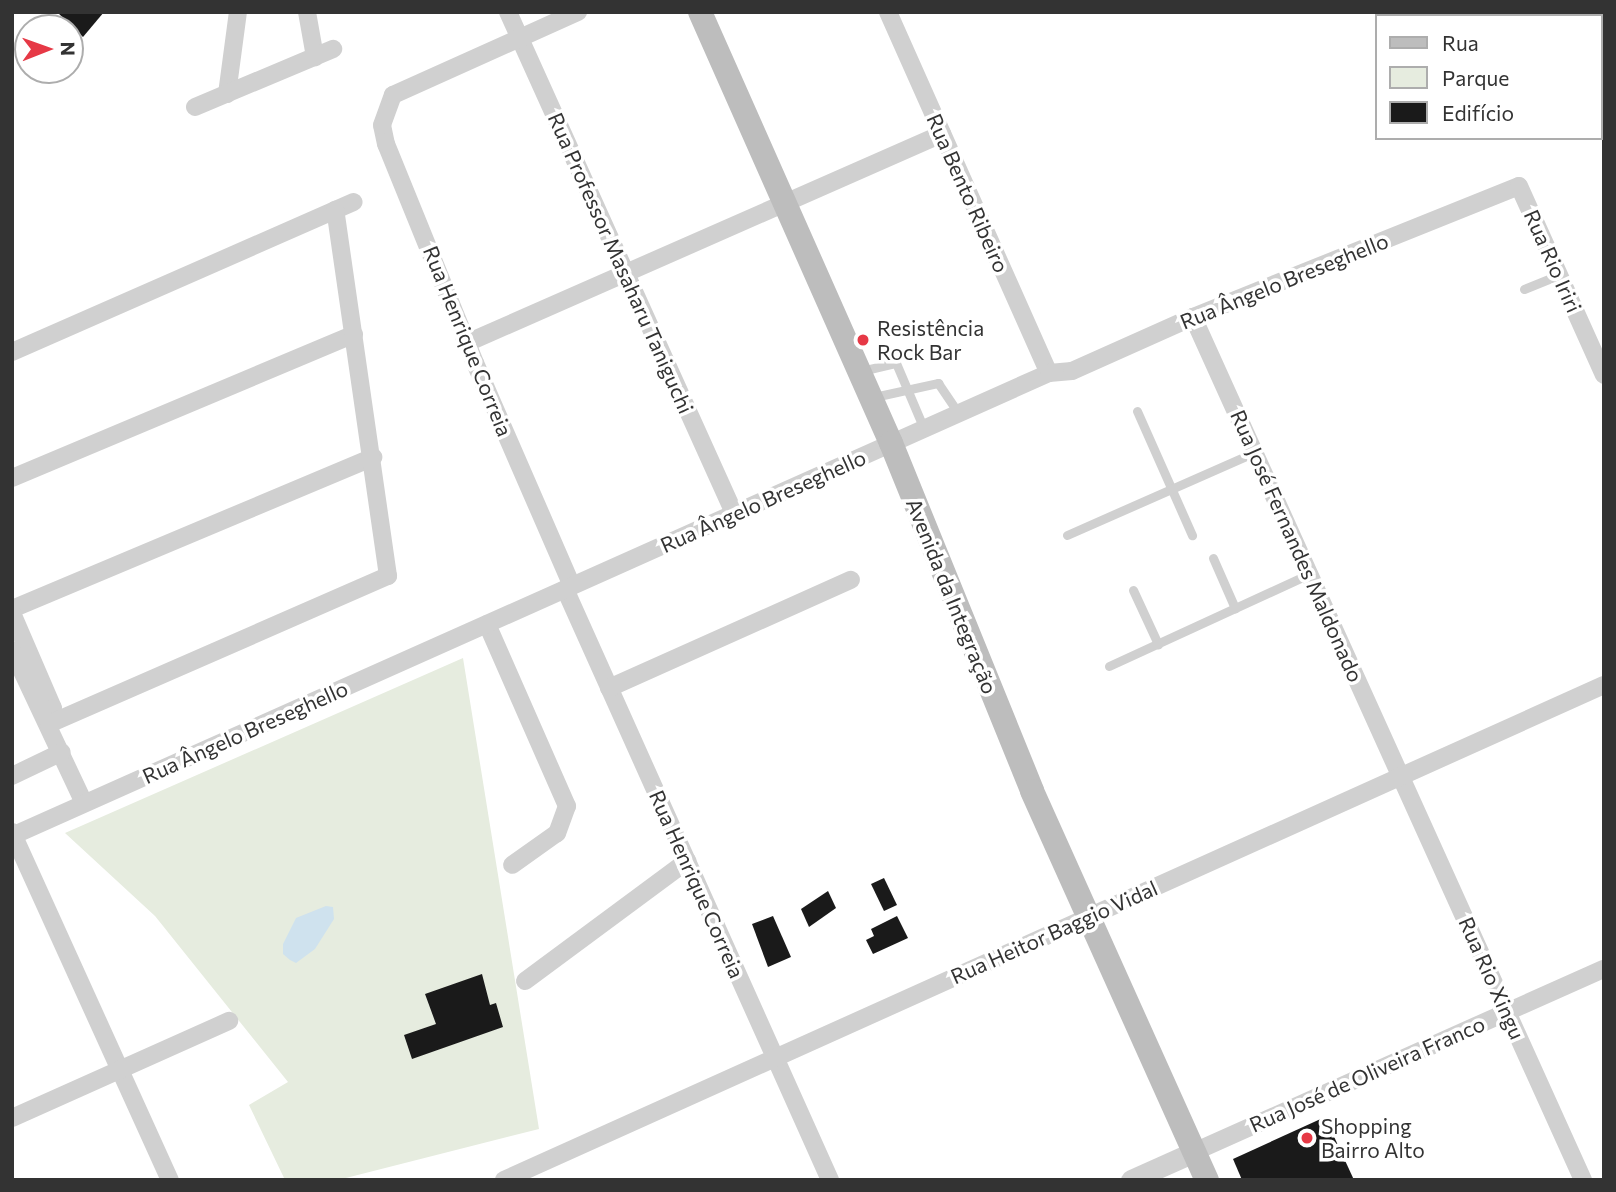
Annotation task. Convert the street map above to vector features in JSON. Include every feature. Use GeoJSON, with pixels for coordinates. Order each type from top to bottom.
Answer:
{"type":"FeatureCollection","features":[{"type":"Feature","properties":{"kind":"main road","name":"Avenida da Integração"},"geometry":{"type":"LineString","coordinates":[[699,12],[891,443],[1012,743],[1207,1180]]}},
{"type":"Feature","properties":{"kind":"street"},"geometry":{"type":"LineString","coordinates":[[227,94],[238,12]]}},
{"type":"Feature","properties":{"kind":"street"},"geometry":{"type":"LineString","coordinates":[[307,12],[315,57]]}},
{"type":"Feature","properties":{"kind":"street","name":"Rua Professor Masaharu Taniguchi"},"geometry":{"type":"LineString","coordinates":[[508,12],[734,513]]}},
{"type":"Feature","properties":{"kind":"street"},"geometry":{"type":"LineString","coordinates":[[520,38],[578,12]]}},
{"type":"Feature","properties":{"kind":"street","name":"Rua Bento Ribeiro"},"geometry":{"type":"LineString","coordinates":[[888,12],[1049,373]]}},
{"type":"Feature","properties":{"kind":"street","name":"Rua Henrique Correia"},"geometry":{"type":"LineString","coordinates":[[520,38],[393,95],[383,117],[386,144],[609,688],[830,1180]]}},
{"type":"Feature","properties":{"kind":"street"},"geometry":{"type":"LineString","coordinates":[[195,107],[333,49]]}},
{"type":"Feature","properties":{"kind":"street"},"geometry":{"type":"LineString","coordinates":[[469,342],[942,134]]}},
{"type":"Feature","properties":{"kind":"street","name":"Rua Ângelo Breseghello"},"geometry":{"type":"LineString","coordinates":[[13,834],[1049,373],[1072,371],[1194,317],[1519,186]]}},
{"type":"Feature","properties":{"kind":"street","name":"Rua Rio Iriri"},"geometry":{"type":"LineString","coordinates":[[1519,186],[1603,369]]}},
{"type":"Feature","properties":{"kind":"street"},"geometry":{"type":"LineString","coordinates":[[12,352],[353,202]]}},
{"type":"Feature","properties":{"kind":"street"},"geometry":{"type":"LineString","coordinates":[[49,724],[383,580],[389,568],[335,210]]}},
{"type":"Feature","properties":{"kind":"street","name":"Rua José Fernandes Maldonado"},"geometry":{"type":"LineString","coordinates":[[1194,317],[1401,776]]}},
{"type":"Feature","properties":{"kind":"street"},"geometry":{"type":"LineString","coordinates":[[13,476],[354,334]]}},
{"type":"Feature","properties":{"kind":"street"},"geometry":{"type":"LineString","coordinates":[[49,724],[53,708],[12,611],[373,457]]}},
{"type":"Feature","properties":{"kind":"street"},"geometry":{"type":"LineString","coordinates":[[609,688],[850,580]]}},
{"type":"Feature","properties":{"kind":"street"},"geometry":{"type":"LineString","coordinates":[[487,624],[567,806],[557,833],[512,865]]}},
{"type":"Feature","properties":{"kind":"street"},"geometry":{"type":"LineString","coordinates":[[12,650],[84,803]]}},
{"type":"Feature","properties":{"kind":"street","name":"Rua Heitor Baggio Vidal"},"geometry":{"type":"LineString","coordinates":[[504,1180],[1604,685]]}},
{"type":"Feature","properties":{"kind":"street"},"geometry":{"type":"LineString","coordinates":[[12,776],[62,752]]}},
{"type":"Feature","properties":{"kind":"street","name":"Rua Rio Xingu"},"geometry":{"type":"LineString","coordinates":[[1401,776],[1583,1180]]}},
{"type":"Feature","properties":{"kind":"street"},"geometry":{"type":"LineString","coordinates":[[13,834],[170,1180]]}},
{"type":"Feature","properties":{"kind":"street"},"geometry":{"type":"LineString","coordinates":[[525,981],[687,861]]}},
{"type":"Feature","properties":{"kind":"street","name":"Rua José de Oliveira Franco"},"geometry":{"type":"LineString","coordinates":[[1131,1180],[1604,969]]}},
{"type":"Feature","properties":{"kind":"street"},"geometry":{"type":"LineString","coordinates":[[12,1118],[229,1021]]}},
{"type":"Feature","properties":{"kind":"lane"},"geometry":{"type":"LineString","coordinates":[[1524,289],[1559,275]]}},
{"type":"Feature","properties":{"kind":"lane"},"geometry":{"type":"LineString","coordinates":[[859,371],[894,362],[924,429]]}},
{"type":"Feature","properties":{"kind":"lane"},"geometry":{"type":"LineString","coordinates":[[871,398],[938,383],[958,413]]}},
{"type":"Feature","properties":{"kind":"lane"},"geometry":{"type":"LineString","coordinates":[[1137,411],[1192,535]]}},
{"type":"Feature","properties":{"kind":"lane"},"geometry":{"type":"LineString","coordinates":[[1067,535],[1255,452]]}},
{"type":"Feature","properties":{"kind":"lane"},"geometry":{"type":"LineString","coordinates":[[1213,558],[1235,608]]}},
{"type":"Feature","properties":{"kind":"lane"},"geometry":{"type":"LineString","coordinates":[[1109,666],[1310,574]]}},
{"type":"Feature","properties":{"kind":"lane"},"geometry":{"type":"LineString","coordinates":[[1133,590],[1157,644]]}},
{"type":"Feature","properties":{"kind":"green space"},"geometry":{"type":"Polygon","coordinates":[[[463,658],[539,1129],[338,1180],[285,1180],[249,1105],[288,1082],[155,916],[65,833],[463,658]]]}},
{"type":"Feature","properties":{"kind":"water"},"geometry":{"type":"Polygon","coordinates":[[[326,906],[333,907],[334,919],[315,949],[296,963],[290,960],[283,954],[283,944],[296,918],[326,906]]]}},
{"type":"Feature","properties":{"kind":"building"},"geometry":{"type":"Polygon","coordinates":[[[57,12],[104,12],[84,36],[84,14],[57,12]]]}},
{"type":"Feature","properties":{"kind":"building"},"geometry":{"type":"Polygon","coordinates":[[[884,878],[897,905],[884,911],[871,884],[884,878]]]}},
{"type":"Feature","properties":{"kind":"building"},"geometry":{"type":"Polygon","coordinates":[[[828,891],[836,908],[809,927],[801,909],[828,891]]]}},
{"type":"Feature","properties":{"kind":"building"},"geometry":{"type":"Polygon","coordinates":[[[773,916],[791,957],[768,967],[752,924],[773,916]]]}},
{"type":"Feature","properties":{"kind":"building"},"geometry":{"type":"Polygon","coordinates":[[[897,916],[908,938],[873,954],[866,940],[874,936],[871,929],[897,916]]]}},
{"type":"Feature","properties":{"kind":"building"},"geometry":{"type":"Polygon","coordinates":[[[482,974],[490,1005],[496,1003],[503,1027],[412,1059],[404,1035],[436,1024],[425,994],[482,974]]]}},
{"type":"Feature","properties":{"kind":"building","name":"Shopping Bairro Alto"},"geometry":{"type":"Polygon","coordinates":[[[1325,1117],[1354,1180],[1242,1180],[1233,1159],[1325,1117]]]}},
{"type":"Feature","properties":{"kind":"place","name":"Resistência Rock Bar"},"geometry":{"type":"Point","coordinates":[863,340]}},
{"type":"Feature","properties":{"kind":"place","name":"Shopping Bairro Alto"},"geometry":{"type":"Point","coordinates":[1307,1138]}}]}
